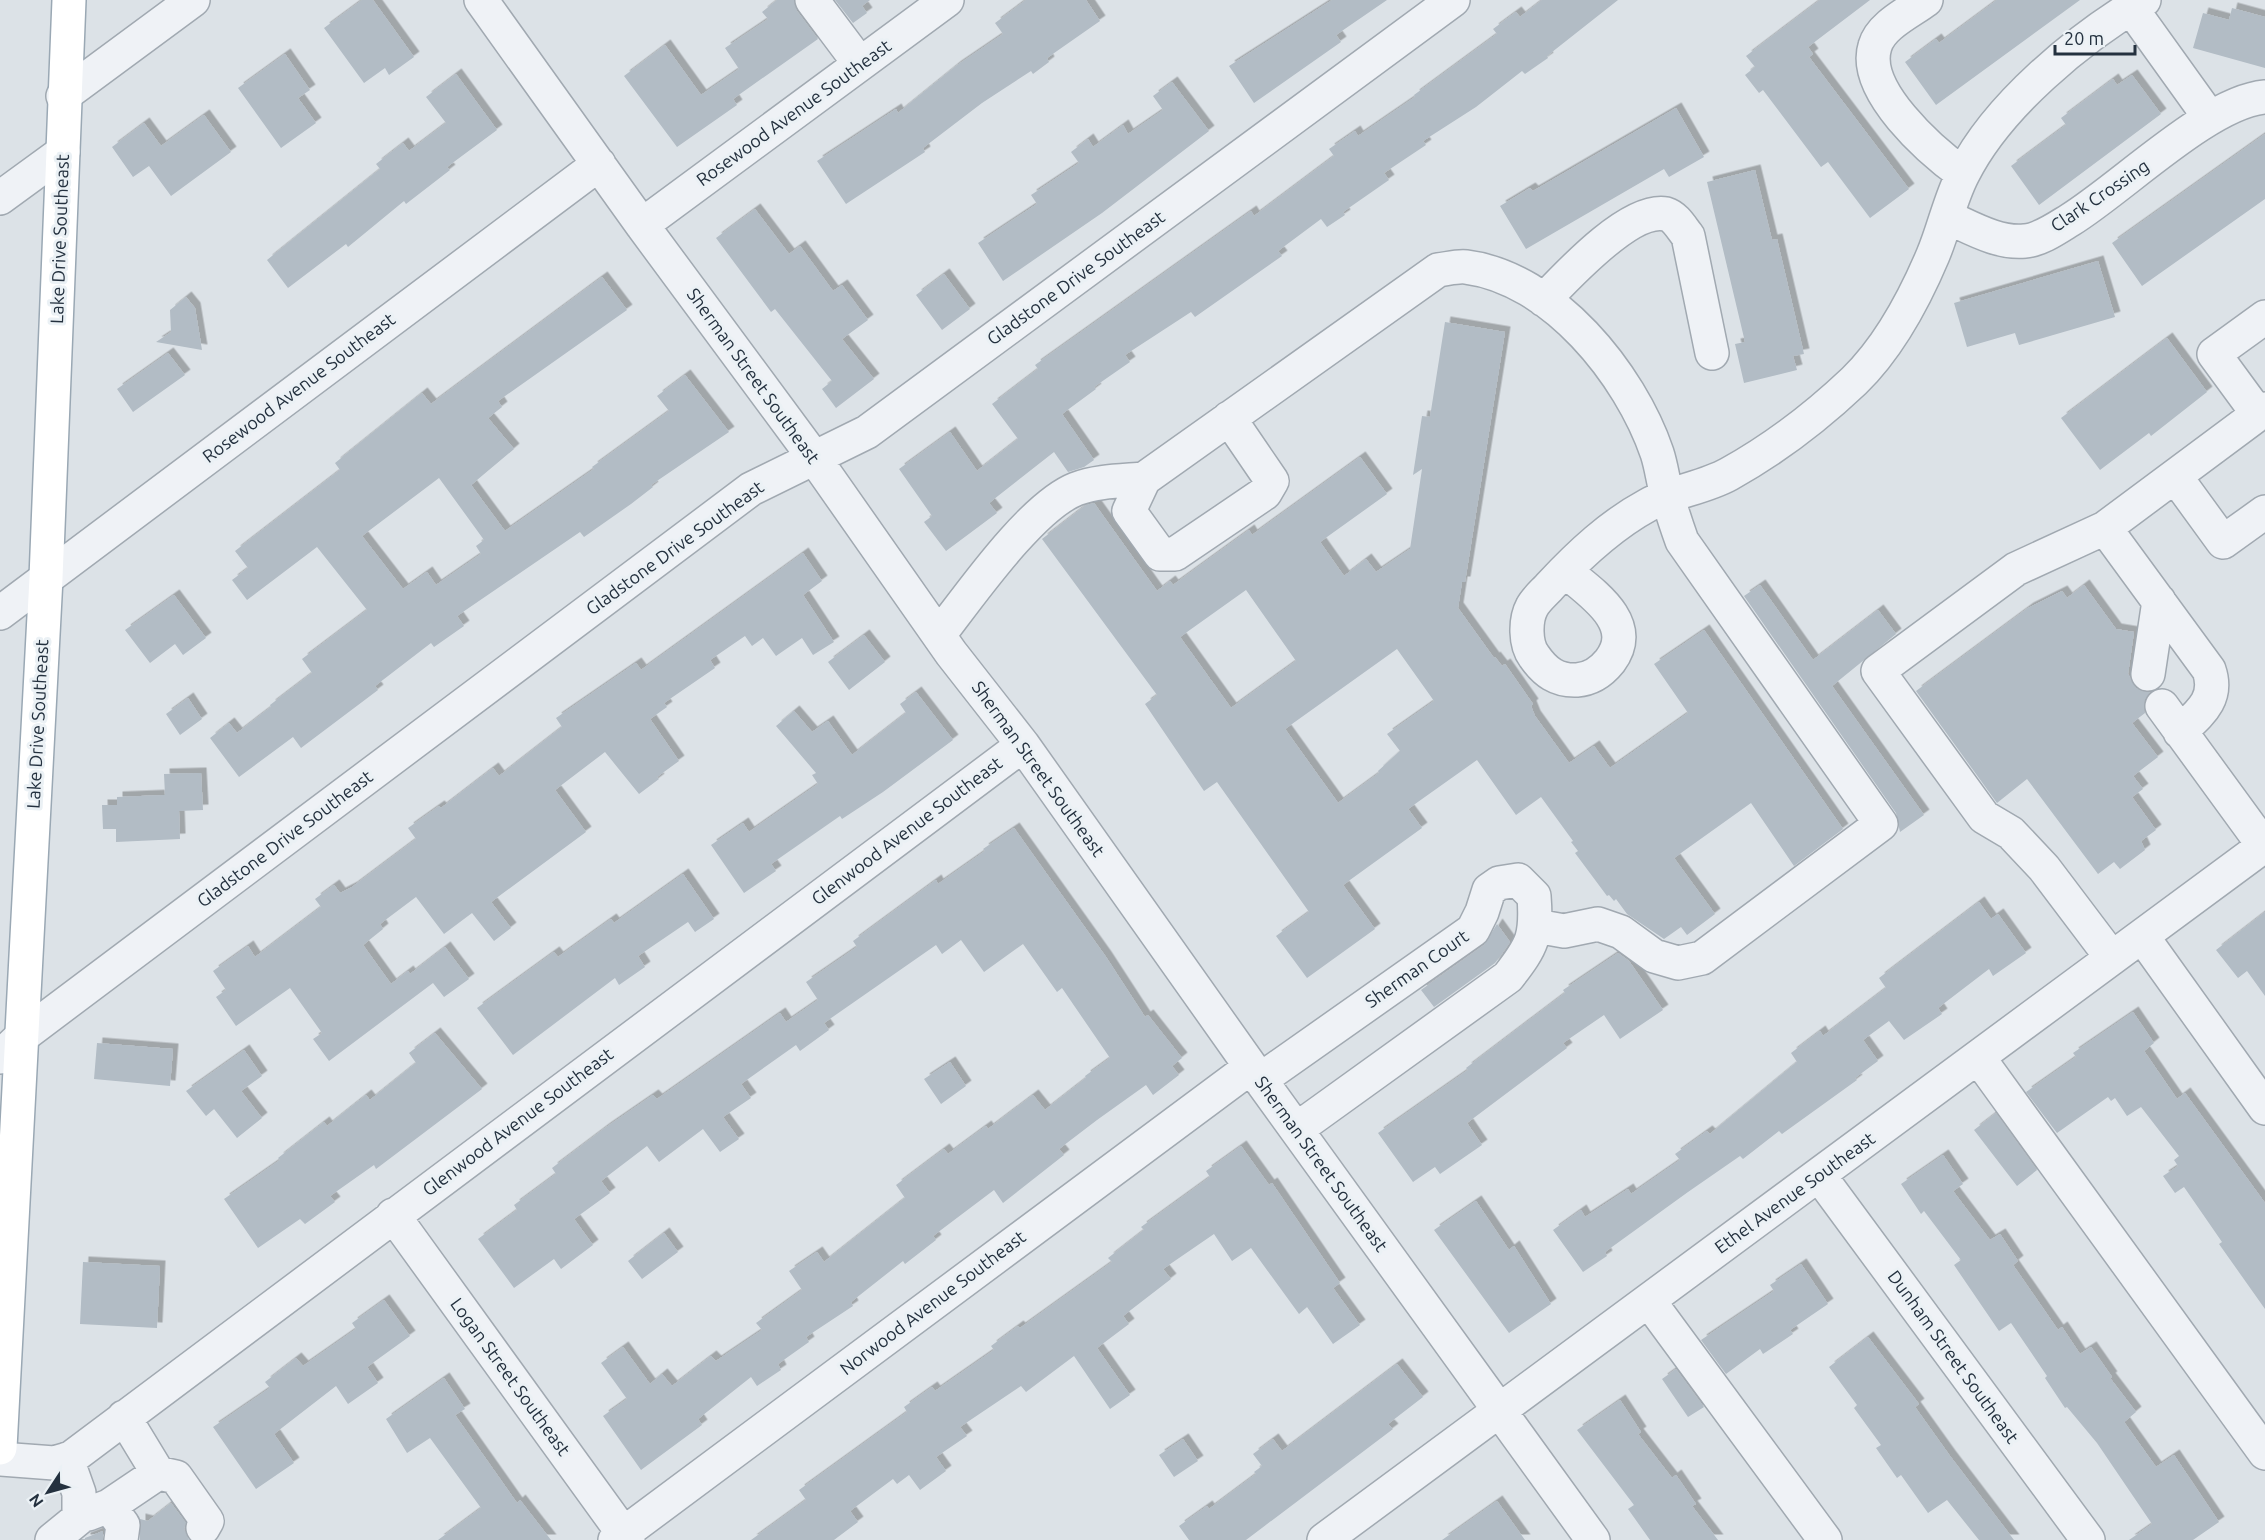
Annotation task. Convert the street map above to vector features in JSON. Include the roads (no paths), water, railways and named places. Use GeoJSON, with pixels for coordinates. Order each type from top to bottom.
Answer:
{"type":"FeatureCollection","features":[{"type":"Feature","properties":{"kind":"main road","name":"Lake Drive Southeast"},"geometry":{"type":"LineString","coordinates":[[0,1448],[10,1047],[46,578],[63,152],[63,96],[69,0]]}},
{"type":"Feature","properties":{"kind":"street"},"geometry":{"type":"LineString","coordinates":[[63,96],[193,0]]}},
{"type":"Feature","properties":{"kind":"street","name":"Sherman Street Southeast"},"geometry":{"type":"LineString","coordinates":[[481,0],[642,225],[815,459],[939,635],[1023,745],[1255,1073],[1593,1540]]}},
{"type":"Feature","properties":{"kind":"street"},"geometry":{"type":"LineString","coordinates":[[812,0],[860,64]]}},
{"type":"Feature","properties":{"kind":"street","name":"Rosewood Avenue Southeast"},"geometry":{"type":"LineString","coordinates":[[642,225],[947,0]]}},
{"type":"Feature","properties":{"kind":"street","name":"Gladstone Drive Southeast"},"geometry":{"type":"LineString","coordinates":[[10,1047],[751,489],[867,432],[1453,0]]}},
{"type":"Feature","properties":{"kind":"street"},"geometry":{"type":"LineString","coordinates":[[1926,0],[1886,29],[1875,45],[1872,64],[1878,82],[1914,134],[1938,156],[1963,174]]}},
{"type":"Feature","properties":{"kind":"street"},"geometry":{"type":"LineString","coordinates":[[1564,571],[1585,549],[1649,504],[1727,476],[1789,436],[1855,380],[1895,331],[1932,257],[1963,174],[1988,135],[2034,80],[2137,4],[2210,118]]}},
{"type":"Feature","properties":{"kind":"street","name":"Clark Crossing"},"geometry":{"type":"LineString","coordinates":[[1947,217],[1994,238],[2025,241],[2053,230],[2082,213],[2210,118],[2231,106],[2252,98],[2265,97]]}},
{"type":"Feature","properties":{"kind":"street"},"geometry":{"type":"LineString","coordinates":[[0,198],[63,152]]}},
{"type":"Feature","properties":{"kind":"street","name":"Rosewood Avenue Southeast"},"geometry":{"type":"LineString","coordinates":[[0,613],[599,164]]}},
{"type":"Feature","properties":{"kind":"street"},"geometry":{"type":"LineString","coordinates":[[1544,300],[1599,245],[1624,228],[1651,215],[1667,214],[1678,222],[1688,236],[1712,353]]}},
{"type":"Feature","properties":{"kind":"street"},"geometry":{"type":"LineString","coordinates":[[1229,418],[1272,481],[1265,493],[1175,554],[1160,554],[1129,511],[1144,479],[1229,418],[1438,270],[1464,266],[1499,275],[1528,287],[1566,316],[1592,344],[1618,378],[1657,453],[1682,541],[1881,824],[1702,958],[1678,963],[1654,956],[1621,932],[1598,924],[1564,931],[1536,926]]}},
{"type":"Feature","properties":{"kind":"street"},"geometry":{"type":"LineString","coordinates":[[2112,958],[2044,868],[2011,833],[1984,817],[1878,671],[2016,569],[2105,528],[2261,412],[2214,354],[2265,317]]}},
{"type":"Feature","properties":{"kind":"street"},"geometry":{"type":"LineString","coordinates":[[2175,476],[2223,542],[2265,512]]}},
{"type":"Feature","properties":{"kind":"street"},"geometry":{"type":"LineString","coordinates":[[939,635],[1005,550],[1044,512],[1073,490],[1092,484],[1144,479]]}},
{"type":"Feature","properties":{"kind":"street"},"geometry":{"type":"LineString","coordinates":[[2105,528],[2208,670],[2213,682],[2208,705],[2171,719],[2264,845]]}},
{"type":"Feature","properties":{"kind":"street"},"geometry":{"type":"LineString","coordinates":[[2148,674],[2158,601]]}},
{"type":"Feature","properties":{"kind":"street","name":"Glenwood Avenue Southeast"},"geometry":{"type":"LineString","coordinates":[[67,1459],[1023,745]]}},
{"type":"Feature","properties":{"kind":"street","name":"Ethel Avenue Southeast"},"geometry":{"type":"LineString","coordinates":[[1324,1540],[2264,845]]}},
{"type":"Feature","properties":{"kind":"street","name":"Sherman Court"},"geometry":{"type":"LineString","coordinates":[[1255,1073],[1473,930],[1489,890],[1499,883],[1518,879],[1534,896],[1536,926],[1527,952],[1508,977],[1297,1130]]}},
{"type":"Feature","properties":{"kind":"street"},"geometry":{"type":"LineString","coordinates":[[2142,936],[2265,1108]]}},
{"type":"Feature","properties":{"kind":"street"},"geometry":{"type":"LineString","coordinates":[[1978,1057],[2265,1453]]}},
{"type":"Feature","properties":{"kind":"street","name":"Norwood Avenue Southeast"},"geometry":{"type":"LineString","coordinates":[[622,1538],[1255,1073]]}},
{"type":"Feature","properties":{"kind":"street","name":"Dunham Street Southeast"},"geometry":{"type":"LineString","coordinates":[[1819,1175],[2088,1540]]}},
{"type":"Feature","properties":{"kind":"street","name":"Logan Street Southeast"},"geometry":{"type":"LineString","coordinates":[[393,1215],[622,1538]]}},
{"type":"Feature","properties":{"kind":"street"},"geometry":{"type":"LineString","coordinates":[[1649,1300],[1825,1540]]}},
{"type":"Feature","properties":{"kind":"street"},"geometry":{"type":"LineString","coordinates":[[124,1417],[158,1473],[176,1477],[207,1521],[203,1528]]}},
{"type":"Feature","properties":{"kind":"street"},"geometry":{"type":"LineString","coordinates":[[0,1459],[54,1463],[67,1459],[79,1494],[71,1532]]}},
{"type":"Feature","properties":{"kind":"street"},"geometry":{"type":"LineString","coordinates":[[71,1532],[158,1473]]}},
{"type":"Feature","properties":{"kind":"street"},"geometry":{"type":"LineString","coordinates":[[109,1506],[123,1525],[121,1540]]}}]}
